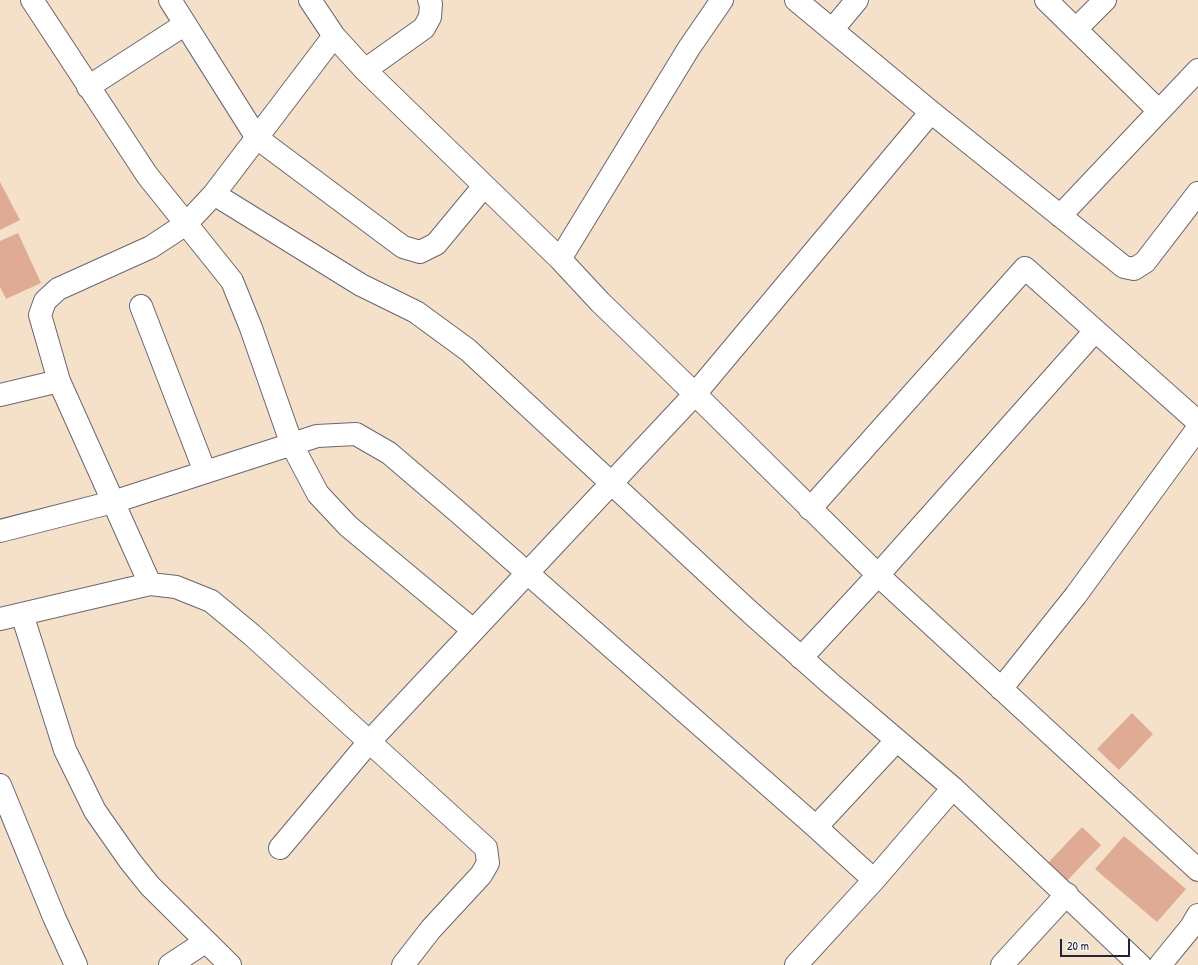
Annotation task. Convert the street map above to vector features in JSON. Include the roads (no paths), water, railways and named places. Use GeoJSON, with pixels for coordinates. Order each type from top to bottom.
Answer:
{"type":"FeatureCollection","features":[{"type":"Feature","properties":{"kind":"street"},"geometry":{"type":"LineString","coordinates":[[32,0],[88,87],[147,174],[232,281],[251,328],[292,444],[318,494],[348,526],[473,630]]}},
{"type":"Feature","properties":{"kind":"street"},"geometry":{"type":"LineString","coordinates":[[170,0],[184,25],[257,138],[403,247],[420,252],[436,244],[484,186]]}},
{"type":"Feature","properties":{"kind":"street"},"geometry":{"type":"LineString","coordinates":[[310,0],[334,36],[366,70],[560,259],[600,302],[810,509],[878,575],[1001,689],[1194,860]]}},
{"type":"Feature","properties":{"kind":"street"},"geometry":{"type":"LineString","coordinates":[[366,70],[424,28],[430,17],[431,4],[429,0]]}},
{"type":"Feature","properties":{"kind":"street"},"geometry":{"type":"LineString","coordinates":[[560,259],[689,48],[722,0]]}},
{"type":"Feature","properties":{"kind":"street"},"geometry":{"type":"LineString","coordinates":[[796,0],[931,112],[1124,267],[1134,269],[1145,262],[1198,193]]}},
{"type":"Feature","properties":{"kind":"street"},"geometry":{"type":"LineString","coordinates":[[832,30],[857,0]]}},
{"type":"Feature","properties":{"kind":"street"},"geometry":{"type":"LineString","coordinates":[[1046,0],[1159,111]]}},
{"type":"Feature","properties":{"kind":"street"},"geometry":{"type":"LineString","coordinates":[[1076,29],[1105,0]]}},
{"type":"Feature","properties":{"kind":"street"},"geometry":{"type":"LineString","coordinates":[[88,87],[184,25]]}},
{"type":"Feature","properties":{"kind":"street"},"geometry":{"type":"LineString","coordinates":[[150,584],[59,380],[40,315],[45,301],[58,289],[151,247],[186,224],[214,194],[334,36]]}},
{"type":"Feature","properties":{"kind":"street"},"geometry":{"type":"LineString","coordinates":[[1060,216],[1198,70]]}},
{"type":"Feature","properties":{"kind":"street"},"geometry":{"type":"LineString","coordinates":[[280,848],[369,742],[609,483],[695,394],[931,112]]}},
{"type":"Feature","properties":{"kind":"street"},"geometry":{"type":"LineString","coordinates":[[214,194],[361,285],[416,312],[468,350],[609,483],[801,658],[896,741],[953,788],[1140,965]]}},
{"type":"Feature","properties":{"kind":"street"},"geometry":{"type":"LineString","coordinates":[[810,509],[1025,268],[1198,422]]}},
{"type":"Feature","properties":{"kind":"street"},"geometry":{"type":"LineString","coordinates":[[140,306],[205,472]]}},
{"type":"Feature","properties":{"kind":"street"},"geometry":{"type":"LineString","coordinates":[[801,658],[878,575],[1095,331]]}},
{"type":"Feature","properties":{"kind":"street"},"geometry":{"type":"LineString","coordinates":[[0,395],[59,380]]}},
{"type":"Feature","properties":{"kind":"street"},"geometry":{"type":"LineString","coordinates":[[1001,689],[1076,594],[1198,428]]}},
{"type":"Feature","properties":{"kind":"street"},"geometry":{"type":"LineString","coordinates":[[0,531],[113,502],[317,436],[356,434],[388,453],[527,573],[816,827],[874,880]]}},
{"type":"Feature","properties":{"kind":"street"},"geometry":{"type":"LineString","coordinates":[[0,619],[150,584],[176,587],[211,601],[252,635],[486,848],[488,863],[481,875],[431,930],[403,965]]}},
{"type":"Feature","properties":{"kind":"street"},"geometry":{"type":"LineString","coordinates":[[22,614],[65,750],[96,811],[130,861],[150,886],[205,942],[230,965]]}},
{"type":"Feature","properties":{"kind":"street"},"geometry":{"type":"LineString","coordinates":[[816,827],[896,741]]}},
{"type":"Feature","properties":{"kind":"street"},"geometry":{"type":"LineString","coordinates":[[0,785],[54,917],[76,965]]}},
{"type":"Feature","properties":{"kind":"street"},"geometry":{"type":"LineString","coordinates":[[796,965],[874,880],[953,788]]}},
{"type":"Feature","properties":{"kind":"street"},"geometry":{"type":"LineString","coordinates":[[1002,965],[1066,894]]}},
{"type":"Feature","properties":{"kind":"street"},"geometry":{"type":"LineString","coordinates":[[1160,965],[1191,927],[1198,915]]}},
{"type":"Feature","properties":{"kind":"street"},"geometry":{"type":"LineString","coordinates":[[170,965],[205,942]]}}]}
